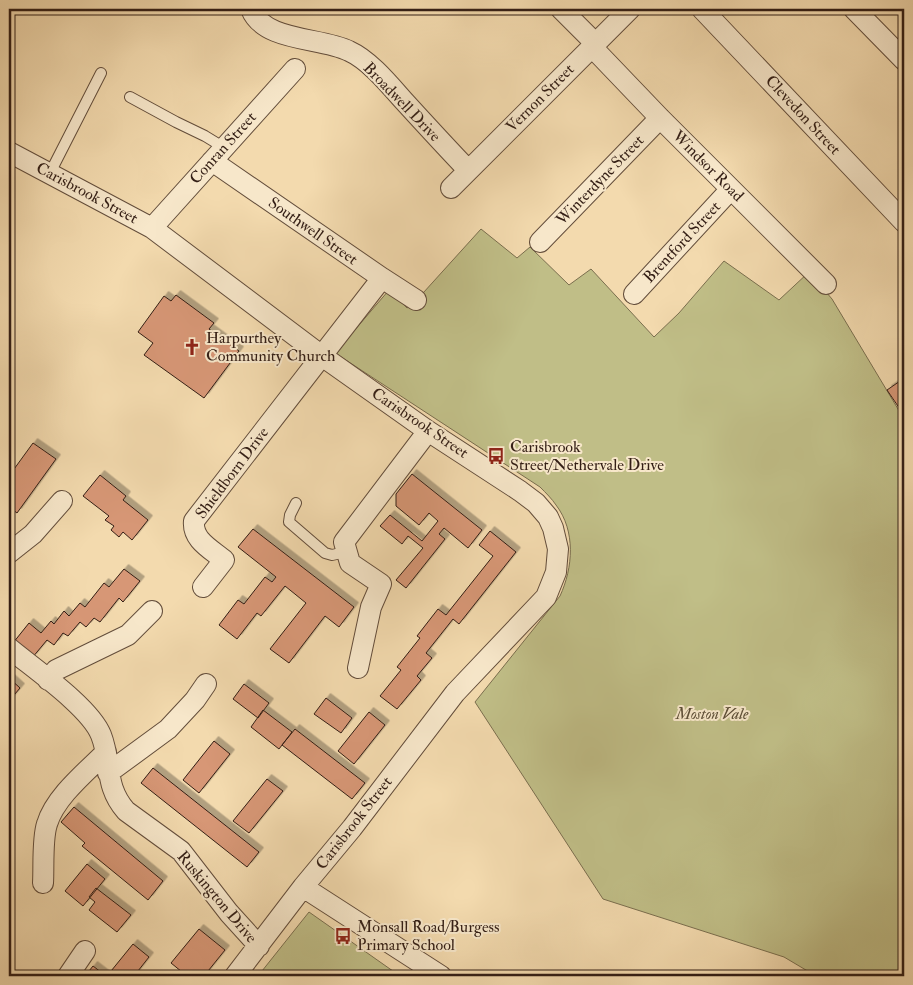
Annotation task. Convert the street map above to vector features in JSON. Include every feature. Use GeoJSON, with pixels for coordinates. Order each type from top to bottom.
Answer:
{"type":"FeatureCollection","features":[{"type":"Feature","properties":{"kind":"street","name":"Broadwell Drive"},"geometry":{"type":"LineString","coordinates":[[251,9],[253,15],[262,25],[278,32],[333,44],[351,52],[378,73],[468,170]]}},
{"type":"Feature","properties":{"kind":"street","name":"Windsor Road"},"geometry":{"type":"LineString","coordinates":[[561,9],[660,118],[826,284]]}},
{"type":"Feature","properties":{"kind":"street","name":"Vernon Street"},"geometry":{"type":"LineString","coordinates":[[451,188],[630,9]]}},
{"type":"Feature","properties":{"kind":"street","name":"Clevedon Street"},"geometry":{"type":"LineString","coordinates":[[702,9],[904,222]]}},
{"type":"Feature","properties":{"kind":"street"},"geometry":{"type":"LineString","coordinates":[[854,9],[904,60]]}},
{"type":"Feature","properties":{"kind":"street","name":"Conran Street"},"geometry":{"type":"LineString","coordinates":[[152,228],[295,69]]}},
{"type":"Feature","properties":{"kind":"street","name":"Winterdyne Street"},"geometry":{"type":"LineString","coordinates":[[540,242],[660,118]]}},
{"type":"Feature","properties":{"kind":"street","name":"Carisbrook Street"},"geometry":{"type":"LineString","coordinates":[[9,152],[152,228],[322,356],[428,431],[520,491],[536,503],[548,517],[553,528],[558,548],[556,572],[546,597],[456,693],[235,976]]}},
{"type":"Feature","properties":{"kind":"street","name":"Southwell Street"},"geometry":{"type":"LineString","coordinates":[[218,154],[382,278],[416,300]]}},
{"type":"Feature","properties":{"kind":"street","name":"Brentford Street"},"geometry":{"type":"LineString","coordinates":[[634,294],[731,189]]}},
{"type":"Feature","properties":{"kind":"street"},"geometry":{"type":"LineString","coordinates":[[322,356],[382,278]]}},
{"type":"Feature","properties":{"kind":"street","name":"Shieldborn Drive"},"geometry":{"type":"LineString","coordinates":[[203,587],[224,560],[197,538],[194,522],[322,356]]}},
{"type":"Feature","properties":{"kind":"street"},"geometry":{"type":"LineString","coordinates":[[358,668],[371,607],[380,584],[350,563],[344,542],[428,431]]}},
{"type":"Feature","properties":{"kind":"street"},"geometry":{"type":"LineString","coordinates":[[9,553],[33,534],[62,501]]}},
{"type":"Feature","properties":{"kind":"street"},"geometry":{"type":"LineString","coordinates":[[48,680],[56,670],[128,635],[152,611]]}},
{"type":"Feature","properties":{"kind":"street","name":"Ruskington Drive"},"geometry":{"type":"LineString","coordinates":[[9,648],[86,711],[101,735],[106,752],[108,773],[114,794],[120,804],[126,811],[181,851],[229,913],[259,946]]}},
{"type":"Feature","properties":{"kind":"street"},"geometry":{"type":"LineString","coordinates":[[108,773],[168,729],[195,700],[206,684]]}},
{"type":"Feature","properties":{"kind":"street"},"geometry":{"type":"LineString","coordinates":[[40,872],[49,818],[70,789],[106,752]]}},
{"type":"Feature","properties":{"kind":"street"},"geometry":{"type":"LineString","coordinates":[[303,887],[440,976]]}},
{"type":"Feature","properties":{"kind":"street"},"geometry":{"type":"LineString","coordinates":[[68,976],[86,951]]}},
{"type":"Feature","properties":{"kind":"lane"},"geometry":{"type":"LineString","coordinates":[[50,173],[102,72]]}},
{"type":"Feature","properties":{"kind":"lane"},"geometry":{"type":"LineString","coordinates":[[130,97],[205,136],[218,154]]}},
{"type":"Feature","properties":{"kind":"lane"},"geometry":{"type":"LineString","coordinates":[[296,503],[288,520],[289,522],[324,553],[332,555],[346,552]]}},
{"type":"Feature","properties":{"kind":"green space","name":"Moston Vale"},"geometry":{"type":"Polygon","coordinates":[[[481,229],[517,258],[530,247],[569,285],[591,269],[654,337],[679,313],[724,261],[779,300],[809,272],[832,299],[904,419],[904,976],[816,976],[784,957],[603,899],[475,702],[560,596],[570,562],[567,526],[556,505],[540,487],[335,353],[389,290],[407,308],[414,303],[481,229]]]}},
{"type":"Feature","properties":{"kind":"green space"},"geometry":{"type":"Polygon","coordinates":[[[309,912],[400,976],[258,976],[309,912]]]}},
{"type":"Feature","properties":{"kind":"building","name":"Harpurthey Community Church"},"geometry":{"type":"Polygon","coordinates":[[[176,295],[214,323],[209,329],[239,351],[204,398],[144,355],[153,343],[138,332],[164,296],[171,301],[176,295]]]}},
{"type":"Feature","properties":{"kind":"building"},"geometry":{"type":"Polygon","coordinates":[[[903,379],[904,381],[904,415],[887,390],[903,379]]]}},
{"type":"Feature","properties":{"kind":"building"},"geometry":{"type":"Polygon","coordinates":[[[33,443],[56,459],[17,513],[9,507],[9,476],[33,443]]]}},
{"type":"Feature","properties":{"kind":"building"},"geometry":{"type":"Polygon","coordinates":[[[412,474],[482,530],[468,548],[444,528],[439,534],[445,539],[406,588],[396,580],[423,548],[408,536],[402,544],[380,526],[390,515],[422,541],[438,521],[429,513],[419,525],[396,506],[396,494],[412,474]]]}},
{"type":"Feature","properties":{"kind":"building"},"geometry":{"type":"Polygon","coordinates":[[[100,475],[126,496],[123,500],[148,520],[132,540],[123,532],[119,537],[111,530],[114,526],[105,520],[109,516],[83,496],[100,475]]]}},
{"type":"Feature","properties":{"kind":"building"},"geometry":{"type":"Polygon","coordinates":[[[253,529],[354,607],[339,627],[325,616],[289,663],[270,649],[306,603],[285,586],[261,616],[257,613],[237,639],[219,625],[238,600],[244,604],[265,577],[272,582],[276,577],[238,547],[253,529]]]}},
{"type":"Feature","properties":{"kind":"building"},"geometry":{"type":"Polygon","coordinates":[[[490,531],[516,552],[459,624],[453,619],[426,653],[432,658],[417,676],[421,680],[397,709],[380,696],[401,670],[397,667],[420,638],[417,636],[438,609],[446,615],[493,556],[479,545],[490,531]]]}},
{"type":"Feature","properties":{"kind":"building"},"geometry":{"type":"Polygon","coordinates":[[[124,569],[140,581],[123,602],[119,598],[100,622],[94,618],[86,627],[80,622],[68,636],[63,633],[54,645],[47,640],[32,658],[13,643],[29,623],[41,633],[51,621],[54,624],[64,611],[69,616],[80,603],[85,607],[104,583],[109,587],[124,569]]]}},
{"type":"Feature","properties":{"kind":"building"},"geometry":{"type":"Polygon","coordinates":[[[9,678],[20,688],[9,701],[9,678]]]}},
{"type":"Feature","properties":{"kind":"building"},"geometry":{"type":"Polygon","coordinates":[[[244,684],[269,703],[258,718],[233,699],[244,684]]]}},
{"type":"Feature","properties":{"kind":"building"},"geometry":{"type":"Polygon","coordinates":[[[326,698],[352,718],[341,733],[314,714],[326,698]]]}},
{"type":"Feature","properties":{"kind":"building"},"geometry":{"type":"Polygon","coordinates":[[[263,710],[292,732],[279,749],[251,727],[263,710]]]}},
{"type":"Feature","properties":{"kind":"building"},"geometry":{"type":"Polygon","coordinates":[[[369,712],[385,725],[354,764],[338,751],[369,712]]]}},
{"type":"Feature","properties":{"kind":"building"},"geometry":{"type":"Polygon","coordinates":[[[295,729],[365,783],[352,799],[282,745],[295,729]]]}},
{"type":"Feature","properties":{"kind":"building"},"geometry":{"type":"Polygon","coordinates":[[[214,741],[230,754],[199,793],[183,780],[214,741]]]}},
{"type":"Feature","properties":{"kind":"building"},"geometry":{"type":"Polygon","coordinates":[[[153,768],[259,852],[247,867],[141,783],[153,768]]]}},
{"type":"Feature","properties":{"kind":"building"},"geometry":{"type":"Polygon","coordinates":[[[267,779],[283,791],[249,833],[233,821],[267,779]]]}},
{"type":"Feature","properties":{"kind":"building"},"geometry":{"type":"Polygon","coordinates":[[[74,807],[163,881],[148,900],[82,846],[85,843],[61,822],[74,807]]]}},
{"type":"Feature","properties":{"kind":"building"},"geometry":{"type":"Polygon","coordinates":[[[87,864],[105,879],[83,906],[65,891],[87,864]]]}},
{"type":"Feature","properties":{"kind":"building"},"geometry":{"type":"Polygon","coordinates":[[[96,888],[131,915],[117,932],[89,910],[95,902],[89,897],[96,888]]]}},
{"type":"Feature","properties":{"kind":"building"},"geometry":{"type":"Polygon","coordinates":[[[199,929],[225,950],[204,976],[187,976],[171,963],[199,929]]]}},
{"type":"Feature","properties":{"kind":"building"},"geometry":{"type":"Polygon","coordinates":[[[133,944],[149,957],[134,976],[107,976],[133,944]]]}},
{"type":"Feature","properties":{"kind":"building"},"geometry":{"type":"Polygon","coordinates":[[[93,966],[106,976],[85,976],[93,966]]]}},
{"type":"Feature","properties":{"kind":"place","name":"Harpurthey Community Church"},"geometry":{"type":"Point","coordinates":[192,347]}},
{"type":"Feature","properties":{"kind":"place","name":"Carisbrook Street/Nethervale Drive"},"geometry":{"type":"Point","coordinates":[496,456]}},
{"type":"Feature","properties":{"kind":"place","name":"Monsall Road/Burgess Primary School"},"geometry":{"type":"Point","coordinates":[343,936]}}]}
